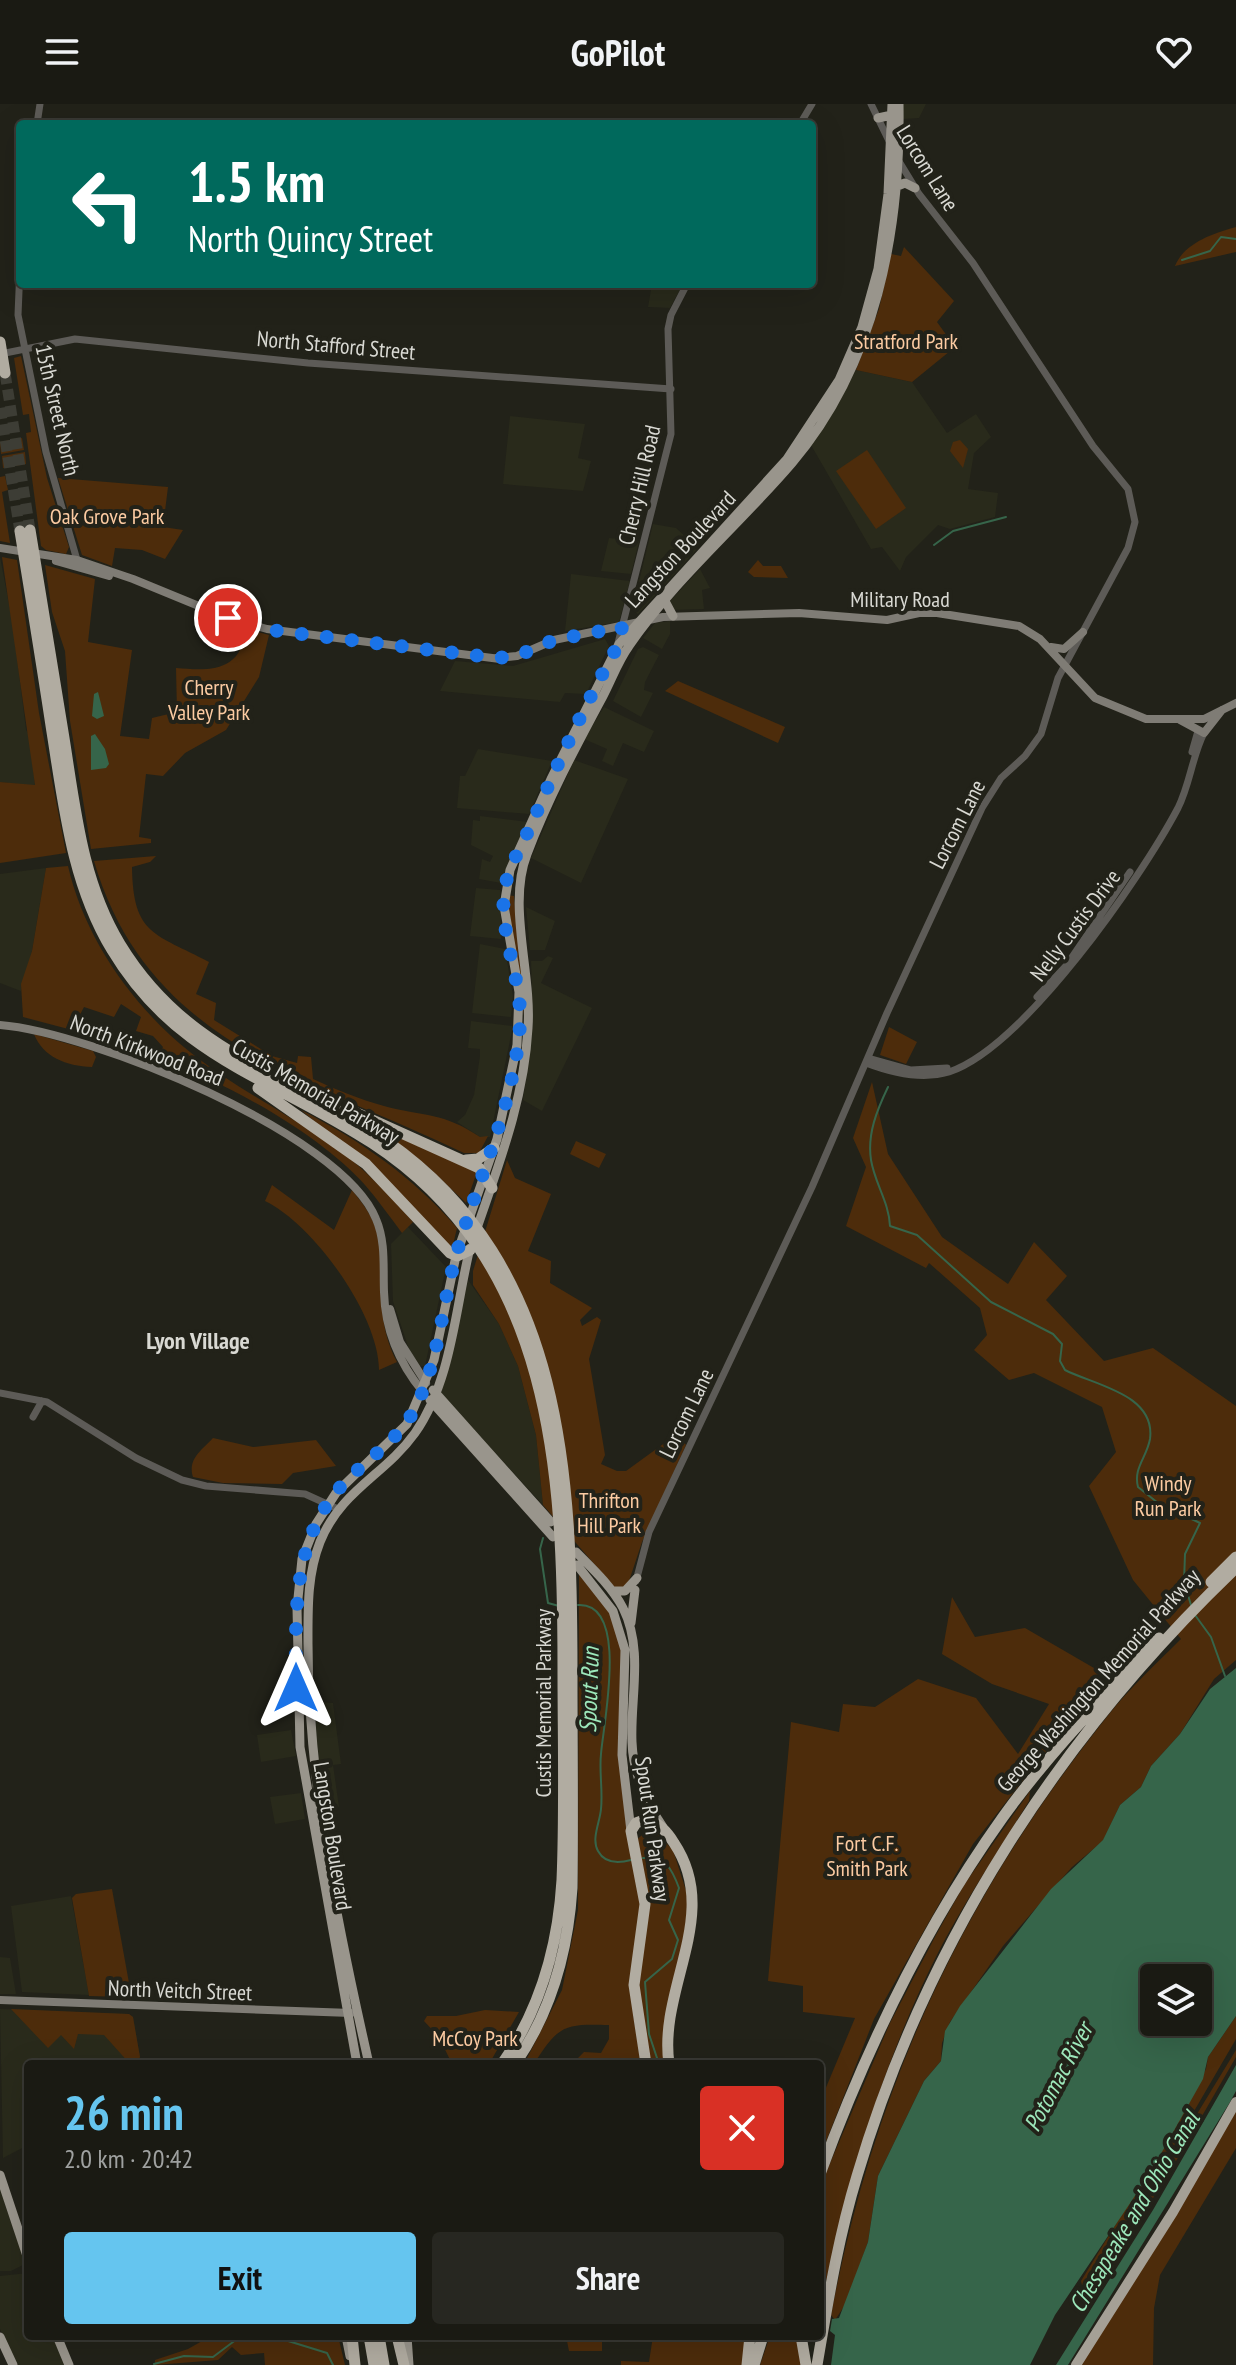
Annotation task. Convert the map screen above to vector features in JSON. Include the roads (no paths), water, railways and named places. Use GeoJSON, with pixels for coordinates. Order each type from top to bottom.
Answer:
{"type":"FeatureCollection","features":[{"type":"Feature","properties":{"kind":"highway"},"geometry":{"type":"LineString","coordinates":[[0,342],[5,373]]}},
{"type":"Feature","properties":{"kind":"highway","name":"Custis Memorial Parkway"},"geometry":{"type":"LineString","coordinates":[[453,1207],[372,1143],[209,1053],[173,1025],[141,992],[111,949],[87,900],[69,833],[25,531],[81,840],[106,917],[138,971],[173,1011],[216,1045],[386,1140],[428,1174],[453,1207],[489,1255],[524,1309],[543,1360],[557,1426],[567,1508],[572,1870],[568,1924],[548,2002],[517,2060]]}},
{"type":"Feature","properties":{"kind":"highway"},"geometry":{"type":"LineString","coordinates":[[209,1053],[225,1068],[357,1156],[449,1253],[456,1256],[470,1250]]}},
{"type":"Feature","properties":{"kind":"highway"},"geometry":{"type":"LineString","coordinates":[[272,1076],[459,1158],[485,1173],[492,1188]]}},
{"type":"Feature","properties":{"kind":"highway"},"geometry":{"type":"LineString","coordinates":[[459,1158],[476,1160],[494,1148]]}},
{"type":"Feature","properties":{"kind":"highway","name":"Custis Memorial Parkway"},"geometry":{"type":"LineString","coordinates":[[489,1255],[531,1354],[546,1418],[568,1636],[563,1859],[558,1926],[537,2003],[504,2060]]}},
{"type":"Feature","properties":{"kind":"highway","name":"George Washington Memorial Parkway"},"geometry":{"type":"LineString","coordinates":[[824,2165],[889,2011],[955,1888],[1004,1816],[1050,1757],[1230,1570],[1236,1557]]}},
{"type":"Feature","properties":{"kind":"highway","name":"George Washington Memorial Parkway"},"geometry":{"type":"LineString","coordinates":[[824,2322],[857,2176],[884,2094],[907,2033],[956,1930],[1028,1809],[1168,1634]]}},
{"type":"Feature","properties":{"kind":"highway"},"geometry":{"type":"LineString","coordinates":[[631,1831],[638,1822],[649,1820],[670,1836]]}},
{"type":"Feature","properties":{"kind":"highway","name":"Spout Run Parkway"},"geometry":{"type":"LineString","coordinates":[[631,1831],[645,1904],[634,1985],[645,2060]]}},
{"type":"Feature","properties":{"kind":"highway","name":"Spout Run Parkway"},"geometry":{"type":"LineString","coordinates":[[669,2060],[670,2013],[695,1904],[688,1868],[670,1836]]}},
{"type":"Feature","properties":{"kind":"highway"},"geometry":{"type":"LineString","coordinates":[[1076,2365],[1177,2204],[1236,2102]]}},
{"type":"Feature","properties":{"kind":"highway"},"geometry":{"type":"LineString","coordinates":[[352,2340],[354,2365]]}},
{"type":"Feature","properties":{"kind":"highway"},"geometry":{"type":"LineString","coordinates":[[370,2340],[374,2365]]}},
{"type":"Feature","properties":{"kind":"highway"},"geometry":{"type":"LineString","coordinates":[[380,2340],[384,2365]]}},
{"type":"Feature","properties":{"kind":"highway"},"geometry":{"type":"LineString","coordinates":[[398,2340],[406,2365]]}},
{"type":"Feature","properties":{"kind":"highway"},"geometry":{"type":"LineString","coordinates":[[747,2365],[750,2340]]}},
{"type":"Feature","properties":{"kind":"highway"},"geometry":{"type":"LineString","coordinates":[[754,2365],[762,2340]]}},
{"type":"Feature","properties":{"kind":"highway"},"geometry":{"type":"LineString","coordinates":[[802,2340],[806,2365]]}},
{"type":"Feature","properties":{"kind":"highway","name":"George Washington Memorial Parkway"},"geometry":{"type":"LineString","coordinates":[[817,2365],[821,2340]]}},
{"type":"Feature","properties":{"kind":"main road","name":"Langston Boulevard"},"geometry":{"type":"LineString","coordinates":[[368,2060],[319,1795],[309,1703],[311,1577],[320,1544],[338,1509],[415,1433],[433,1398],[449,1347],[470,1250],[508,1140],[520,1093],[528,1029],[529,980],[519,895],[521,872],[548,803],[620,660],[665,601],[786,470],[827,415],[850,372],[869,324],[888,227],[898,159],[899,104]]}},
{"type":"Feature","properties":{"kind":"main road"},"geometry":{"type":"LineString","coordinates":[[878,118],[892,109]]}},
{"type":"Feature","properties":{"kind":"main road","name":"Langston Boulevard"},"geometry":{"type":"LineString","coordinates":[[356,2060],[345,2013],[303,1766],[296,1688],[298,1578],[309,1539],[327,1505],[348,1479],[395,1438],[424,1388],[456,1256],[498,1133],[520,1022],[518,978],[504,912],[506,882],[556,768],[623,632],[635,624],[781,466],[822,410],[847,364],[865,318],[888,227],[892,109]]}},
{"type":"Feature","properties":{"kind":"main road"},"geometry":{"type":"LineString","coordinates":[[895,187],[905,183],[915,188]]}},
{"type":"Feature","properties":{"kind":"main road"},"geometry":{"type":"LineString","coordinates":[[0,550],[77,560],[228,618],[278,631],[518,660],[556,646],[562,640],[623,632],[620,660]]}},
{"type":"Feature","properties":{"kind":"main road"},"geometry":{"type":"LineString","coordinates":[[62,559],[152,587]]}},
{"type":"Feature","properties":{"kind":"main road"},"geometry":{"type":"LineString","coordinates":[[665,601],[673,616]]}},
{"type":"Feature","properties":{"kind":"main road","name":"Military Road"},"geometry":{"type":"LineString","coordinates":[[635,624],[673,616],[799,613],[887,620],[919,613],[937,613],[1019,626],[1065,664],[1084,690],[1107,705],[1146,719],[1179,720],[1203,726]]}},
{"type":"Feature","properties":{"kind":"main road"},"geometry":{"type":"LineString","coordinates":[[1042,642],[1053,649],[1064,649],[1083,632]]}},
{"type":"Feature","properties":{"kind":"main road"},"geometry":{"type":"LineString","coordinates":[[1203,726],[1223,709],[1236,703]]}},
{"type":"Feature","properties":{"kind":"main road","name":"North Kirkwood Road"},"geometry":{"type":"LineString","coordinates":[[0,1024],[42,1031],[192,1083],[264,1121],[349,1181],[376,1219],[382,1242],[389,1330],[404,1366],[433,1398]]}},
{"type":"Feature","properties":{"kind":"main road"},"geometry":{"type":"LineString","coordinates":[[498,1133],[508,1140]]}},
{"type":"Feature","properties":{"kind":"main road"},"geometry":{"type":"LineString","coordinates":[[433,1398],[448,1421],[553,1537]]}},
{"type":"Feature","properties":{"kind":"main road"},"geometry":{"type":"LineString","coordinates":[[433,1398],[551,1522]]}},
{"type":"Feature","properties":{"kind":"main road"},"geometry":{"type":"LineString","coordinates":[[415,1433],[431,1421],[448,1421]]}},
{"type":"Feature","properties":{"kind":"main road","name":"Spout Run Parkway"},"geometry":{"type":"LineString","coordinates":[[576,1552],[623,1607],[632,1634],[634,1763],[646,1800],[670,1836]]}},
{"type":"Feature","properties":{"kind":"main road","name":"Spout Run Parkway"},"geometry":{"type":"LineString","coordinates":[[577,1565],[595,1584],[618,1622],[625,1650],[622,1755],[631,1831]]}},
{"type":"Feature","properties":{"kind":"main road"},"geometry":{"type":"LineString","coordinates":[[612,1591],[625,1591],[637,1578]]}},
{"type":"Feature","properties":{"kind":"main road"},"geometry":{"type":"LineString","coordinates":[[595,1584],[616,1606],[623,1607],[620,1618],[625,1650]]}},
{"type":"Feature","properties":{"kind":"main road"},"geometry":{"type":"LineString","coordinates":[[632,1634],[635,1590]]}},
{"type":"Feature","properties":{"kind":"main road","name":"North Veitch Street"},"geometry":{"type":"LineString","coordinates":[[0,2000],[358,2013]]}},
{"type":"Feature","properties":{"kind":"main road"},"geometry":{"type":"LineString","coordinates":[[0,2175],[24,2247]]}},
{"type":"Feature","properties":{"kind":"main road"},"geometry":{"type":"LineString","coordinates":[[0,2337],[13,2365]]}},
{"type":"Feature","properties":{"kind":"main road"},"geometry":{"type":"LineString","coordinates":[[59,2340],[69,2365]]}},
{"type":"Feature","properties":{"kind":"main road"},"geometry":{"type":"LineString","coordinates":[[347,2340],[354,2365]]}},
{"type":"Feature","properties":{"kind":"main road"},"geometry":{"type":"LineString","coordinates":[[406,2365],[407,2340]]}},
{"type":"Feature","properties":{"kind":"street","name":"Lorcom Lane"},"geometry":{"type":"LineString","coordinates":[[623,1607],[635,1590],[652,1527],[812,1187],[982,808],[1001,778],[1025,756],[1041,734],[1065,664],[1131,541],[1135,522],[1132,496],[1124,481],[1093,446],[973,263],[915,188],[871,104]]}},
{"type":"Feature","properties":{"kind":"street","name":"15th Street North"},"geometry":{"type":"LineString","coordinates":[[18,288],[17,305],[46,452],[77,560]]}},
{"type":"Feature","properties":{"kind":"street","name":"Cherry Hill Road"},"geometry":{"type":"LineString","coordinates":[[623,632],[670,439],[670,318],[685,288]]}},
{"type":"Feature","properties":{"kind":"street","name":"North Stafford Street"},"geometry":{"type":"LineString","coordinates":[[0,354],[75,339],[308,363],[671,389]]}},
{"type":"Feature","properties":{"kind":"street","name":"Nelly Custis Drive"},"geometry":{"type":"LineString","coordinates":[[867,1061],[900,1073],[938,1075],[983,1054],[1070,969],[1174,809],[1203,726]]}},
{"type":"Feature","properties":{"kind":"street"},"geometry":{"type":"LineString","coordinates":[[14,1396],[22,1386]]}},
{"type":"Feature","properties":{"kind":"street"},"geometry":{"type":"LineString","coordinates":[[0,1393],[42,1401],[136,1458],[182,1480],[206,1486],[305,1494],[338,1509]]}},
{"type":"Feature","properties":{"kind":"street"},"geometry":{"type":"LineString","coordinates":[[33,1417],[42,1401]]}},
{"type":"Feature","properties":{"kind":"water"},"geometry":{"type":"Polygon","coordinates":[[[98,692],[104,716],[97,719],[92,716],[94,694],[98,692]]]}},
{"type":"Feature","properties":{"kind":"water"},"geometry":{"type":"Polygon","coordinates":[[[95,734],[105,749],[109,764],[106,768],[91,770],[91,736],[95,734]]]}},
{"type":"Feature","properties":{"kind":"water","name":"Potomac River"},"geometry":{"type":"Polygon","coordinates":[[[1236,1668],[1236,2016],[1208,2057],[1203,2079],[1149,2175],[1055,2315],[1030,2365],[831,2365],[835,2335],[830,2331],[832,2319],[839,2318],[868,2242],[878,2176],[924,2081],[941,2061],[945,2031],[960,2006],[1051,1889],[1103,1840],[1120,1805],[1141,1787],[1151,1766],[1180,1734],[1210,1689],[1236,1668]]]}},
{"type":"Feature","properties":{"kind":"water"},"geometry":{"type":"Polygon","coordinates":[[[1236,2065],[1236,2091],[1230,2102],[1068,2365],[1056,2365],[1153,2210],[1236,2065]]]}},
{"type":"Feature","properties":{"kind":"waterway"},"geometry":{"type":"LineString","coordinates":[[1182,260],[1210,251],[1221,237],[1236,239]]}},
{"type":"Feature","properties":{"kind":"waterway"},"geometry":{"type":"LineString","coordinates":[[934,545],[953,531],[1006,517]]}},
{"type":"Feature","properties":{"kind":"waterway"},"geometry":{"type":"LineString","coordinates":[[888,1087],[874,1122],[870,1150],[890,1226],[917,1235],[991,1302],[1053,1334],[1062,1344],[1060,1361],[1065,1370],[1121,1393],[1143,1411],[1149,1424],[1150,1439],[1137,1474],[1138,1487],[1158,1503],[1200,1523],[1185,1554],[1184,1582],[1191,1605]]}},
{"type":"Feature","properties":{"kind":"waterway","name":"Spout Run"},"geometry":{"type":"LineString","coordinates":[[543,1538],[540,1549],[548,1603],[559,1606]]}},
{"type":"Feature","properties":{"kind":"waterway","name":"Spout Run"},"geometry":{"type":"LineString","coordinates":[[578,1605],[594,1609],[604,1623],[609,1643],[610,1668],[596,1846],[601,1855],[609,1860],[631,1860]]}},
{"type":"Feature","properties":{"kind":"waterway"},"geometry":{"type":"LineString","coordinates":[[1195,1615],[1211,1637],[1225,1676]]}},
{"type":"Feature","properties":{"kind":"waterway","name":"Spout Run"},"geometry":{"type":"LineString","coordinates":[[643,1858],[657,1859],[667,1865],[679,1888],[669,1920],[678,1940],[672,1959],[645,1982],[649,2034],[658,2060]]}},
{"type":"Feature","properties":{"kind":"waterway"},"geometry":{"type":"LineString","coordinates":[[154,2364],[184,2356],[213,2357],[236,2340]]}},
{"type":"Feature","properties":{"kind":"waterway"},"geometry":{"type":"LineString","coordinates":[[285,2340],[327,2353],[333,2365]]}},
{"type":"Feature","properties":{"kind":"tunnel"},"geometry":{"type":"LineString","coordinates":[[5,373],[30,530]]}},
{"type":"Feature","properties":{"kind":"tunnel"},"geometry":{"type":"LineString","coordinates":[[0,408],[20,531]]}},
{"type":"Feature","properties":{"kind":"district","name":"Lyon Village"},"geometry":{"type":"Point","coordinates":[198,1340]}},
{"type":"Feature","properties":{"kind":"park label","name":"Stratford Park"},"geometry":{"type":"Point","coordinates":[906,341]}},
{"type":"Feature","properties":{"kind":"park label","name":"Oak Grove Park"},"geometry":{"type":"Point","coordinates":[107,516]}},
{"type":"Feature","properties":{"kind":"park label","name":"Cherry Valley Park"},"geometry":{"type":"Point","coordinates":[209,700]}},
{"type":"Feature","properties":{"kind":"park label","name":"Windy Run Park"},"geometry":{"type":"Point","coordinates":[1168,1496]}},
{"type":"Feature","properties":{"kind":"park label","name":"Thrifton Hill Park"},"geometry":{"type":"Point","coordinates":[609,1512]}},
{"type":"Feature","properties":{"kind":"park label","name":"Fort C.F. Smith Park"},"geometry":{"type":"Point","coordinates":[867,1856]}},
{"type":"Feature","properties":{"kind":"park label","name":"McCoy Park"},"geometry":{"type":"Point","coordinates":[475,2038]}},
{"type":"Feature","properties":{"kind":"water label","name":"Chesapeake and Ohio Canal"},"geometry":{"type":"Point","coordinates":[1134,2212]}}]}
